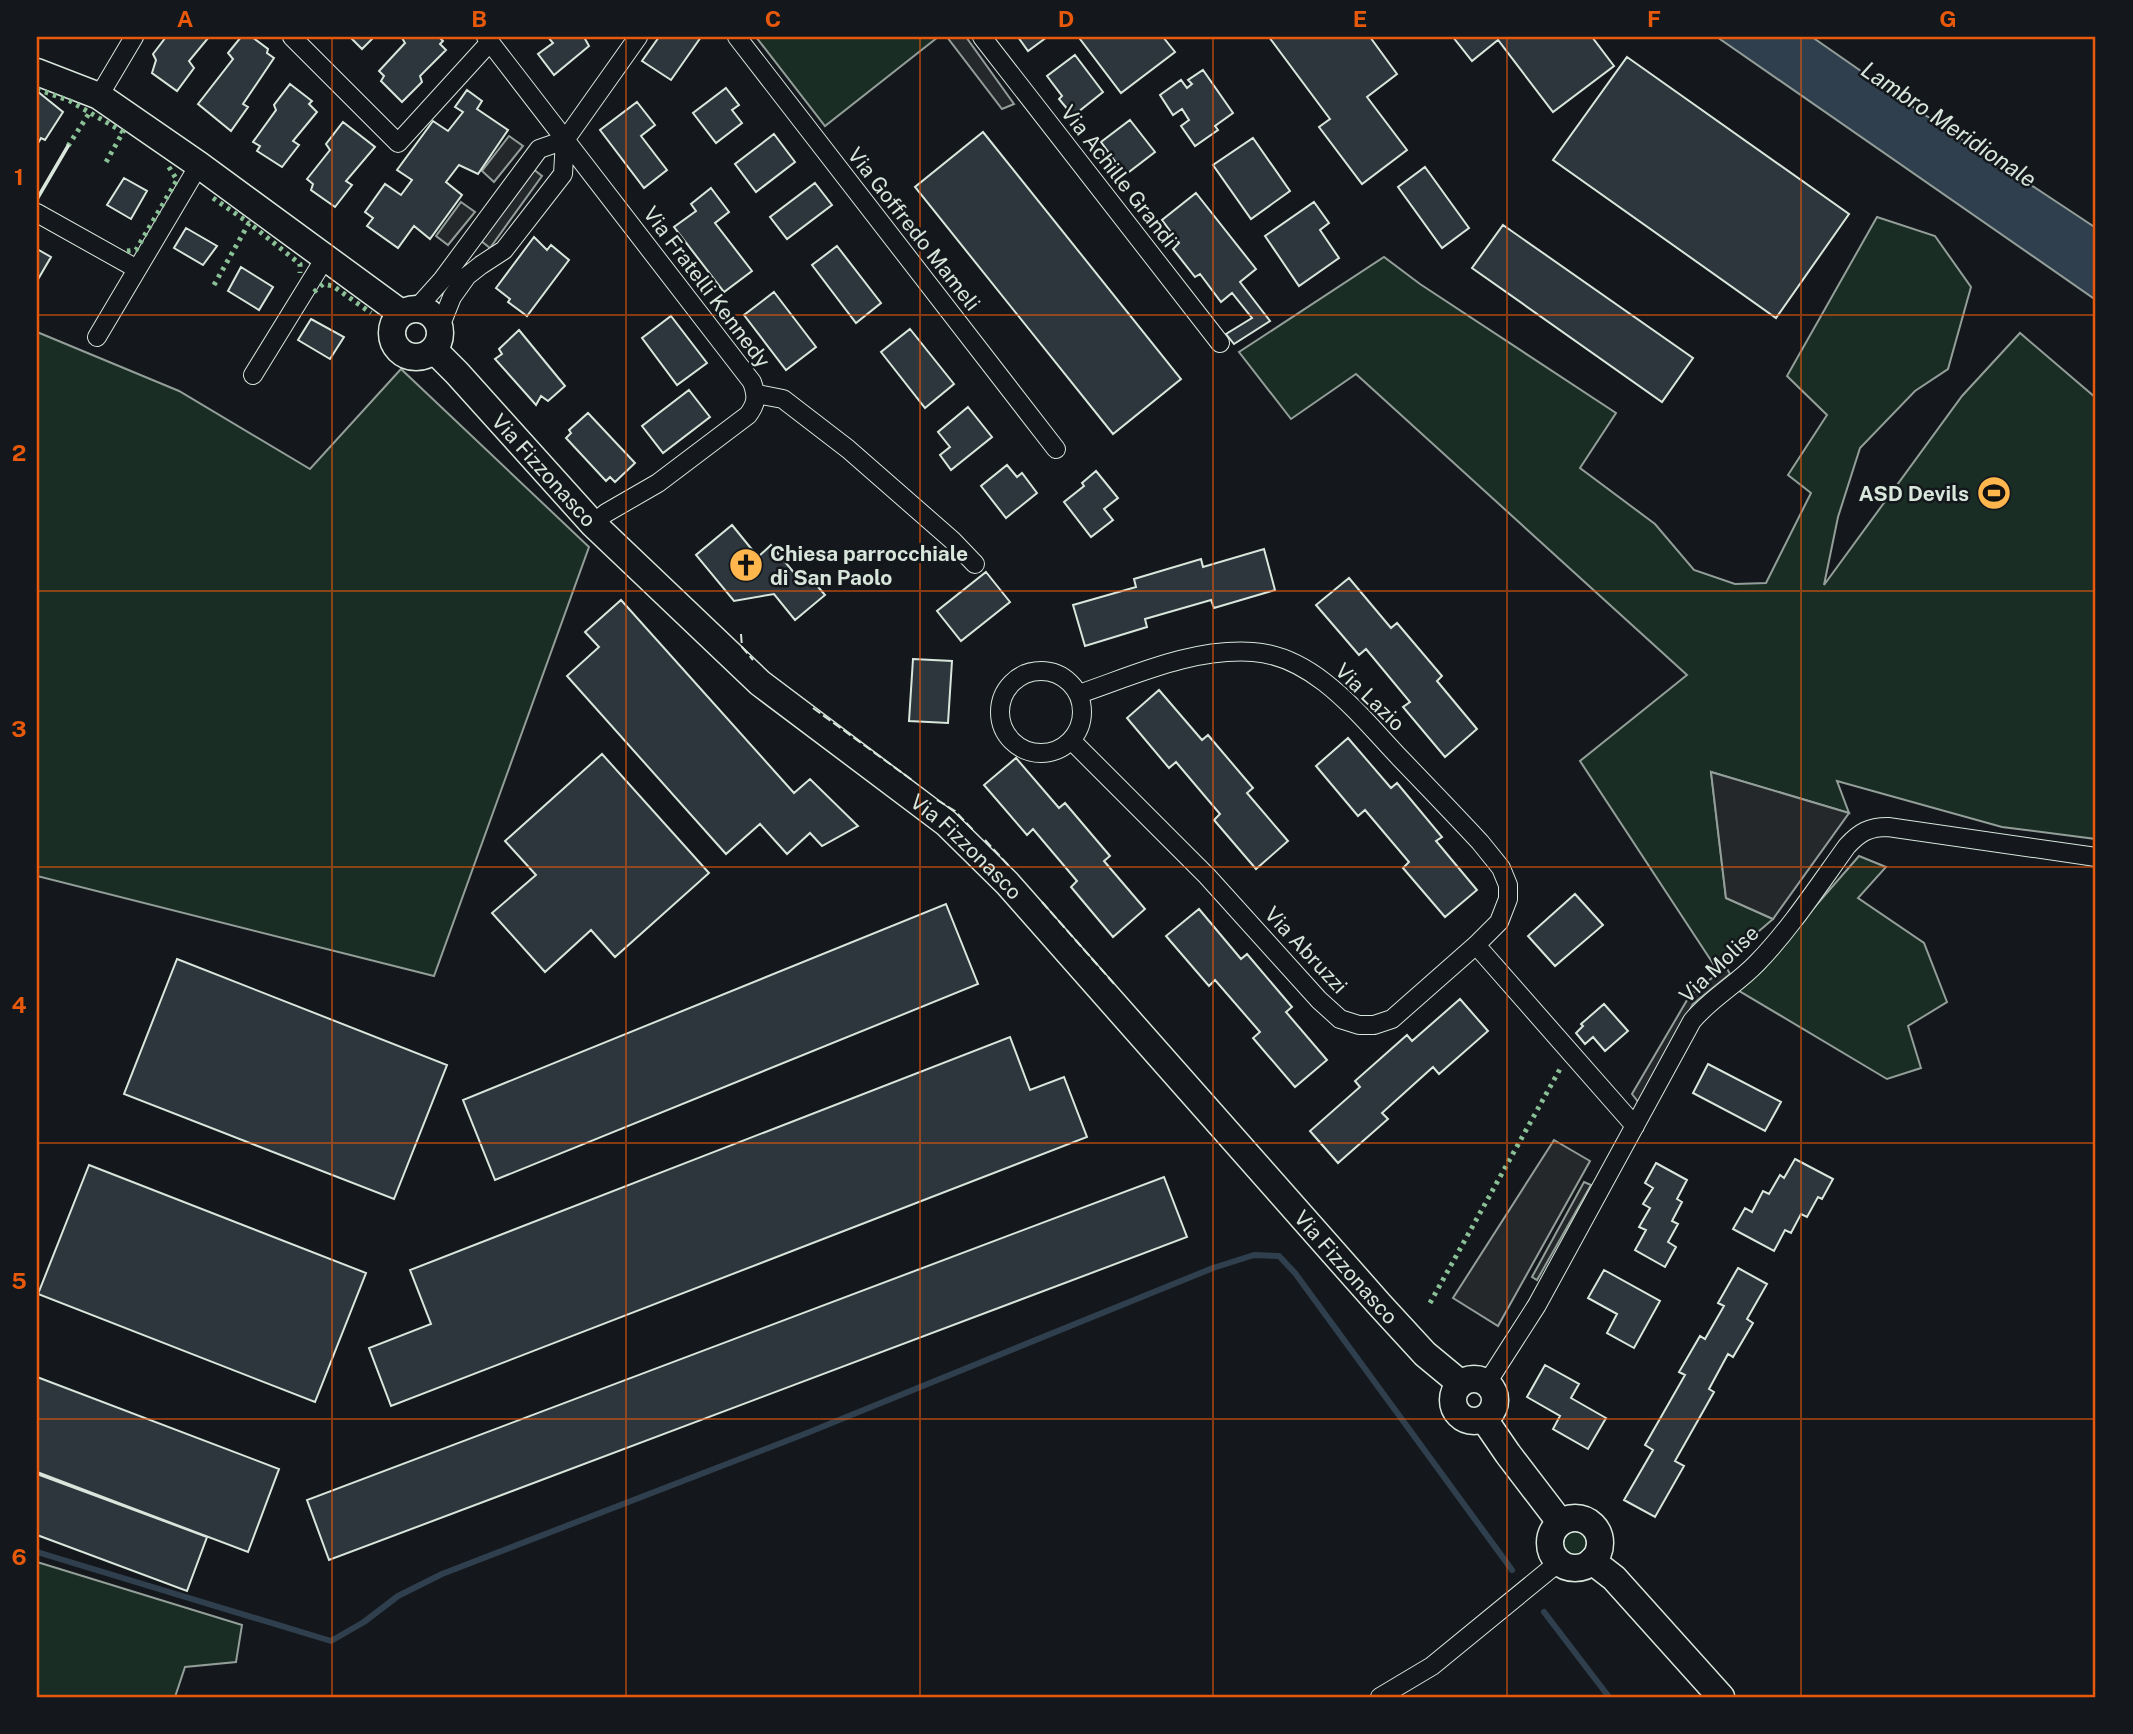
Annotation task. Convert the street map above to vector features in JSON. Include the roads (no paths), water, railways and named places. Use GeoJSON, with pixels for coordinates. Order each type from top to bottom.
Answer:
{"type":"FeatureCollection","features":[{"type":"Feature","properties":{"kind":"main road","name":"Via Fizzonasco"},"geometry":{"type":"LineString","coordinates":[[37,72],[99,96],[199,165],[325,258],[409,311],[431,314],[437,339],[457,373],[593,524],[760,683],[968,842],[1379,1304],[1426,1354],[1460,1383]]}},
{"type":"Feature","properties":{"kind":"main road"},"geometry":{"type":"LineString","coordinates":[[409,311],[392,326],[391,334],[397,349],[411,358],[427,355],[437,339]]}},
{"type":"Feature","properties":{"kind":"main road"},"geometry":{"type":"LineString","coordinates":[[1474,1378],[1487,1383],[1492,1389],[1495,1402],[1493,1409],[1483,1419],[1470,1421],[1458,1415],[1454,1409],[1453,1395],[1460,1383],[1474,1378]]}},
{"type":"Feature","properties":{"kind":"main road"},"geometry":{"type":"LineString","coordinates":[[1483,1419],[1560,1522]]}},
{"type":"Feature","properties":{"kind":"main road"},"geometry":{"type":"LineString","coordinates":[[1576,1518],[1592,1524],[1597,1530],[1600,1547],[1592,1562],[1586,1566],[1551,1569],[1550,1542],[1560,1522],[1576,1518]]}},
{"type":"Feature","properties":{"kind":"main road"},"geometry":{"type":"LineString","coordinates":[[1592,1562],[1614,1578],[1721,1697]]}},
{"type":"Feature","properties":{"kind":"street"},"geometry":{"type":"LineString","coordinates":[[99,96],[134,37]]}},
{"type":"Feature","properties":{"kind":"street"},"geometry":{"type":"LineString","coordinates":[[292,37],[398,143],[488,39]]}},
{"type":"Feature","properties":{"kind":"street"},"geometry":{"type":"LineString","coordinates":[[437,339],[452,297],[467,276],[504,250],[564,174],[565,140],[638,37]]}},
{"type":"Feature","properties":{"kind":"street","name":"Via Goffredo Mameli"},"geometry":{"type":"LineString","coordinates":[[737,37],[1056,449]]}},
{"type":"Feature","properties":{"kind":"street","name":"Via Achille Grandi"},"geometry":{"type":"LineString","coordinates":[[982,37],[1220,343]]}},
{"type":"Feature","properties":{"kind":"street","name":"Via Fratelli Kennedy"},"geometry":{"type":"LineString","coordinates":[[488,39],[752,382],[757,394],[756,405],[748,415],[657,483],[606,513],[593,524]]}},
{"type":"Feature","properties":{"kind":"street"},"geometry":{"type":"LineString","coordinates":[[409,311],[442,280],[539,149],[565,140]]}},
{"type":"Feature","properties":{"kind":"street"},"geometry":{"type":"LineString","coordinates":[[97,337],[199,165]]}},
{"type":"Feature","properties":{"kind":"street"},"geometry":{"type":"LineString","coordinates":[[37,213],[137,269]]}},
{"type":"Feature","properties":{"kind":"street"},"geometry":{"type":"LineString","coordinates":[[253,374],[325,258]]}},
{"type":"Feature","properties":{"kind":"street"},"geometry":{"type":"LineString","coordinates":[[757,394],[783,399],[848,449],[952,540],[975,564]]}},
{"type":"Feature","properties":{"kind":"street","name":"Via Lazio"},"geometry":{"type":"LineString","coordinates":[[1079,694],[1182,658],[1213,653],[1254,652],[1281,657],[1311,673],[1343,698],[1480,842],[1501,868],[1508,885],[1508,899],[1499,922],[1476,945]]}},
{"type":"Feature","properties":{"kind":"street"},"geometry":{"type":"LineString","coordinates":[[1039,670],[1055,673],[1069,681],[1079,694],[1082,710],[1080,726],[1072,740],[1059,750],[1042,754],[1026,751],[1013,743],[1003,730],[999,714],[1002,698],[1010,684],[1023,674],[1039,670]]}},
{"type":"Feature","properties":{"kind":"street","name":"Via Abruzzi"},"geometry":{"type":"LineString","coordinates":[[1072,740],[1208,876],[1319,1000],[1340,1019],[1359,1025],[1374,1025],[1392,1019],[1476,945]]}},
{"type":"Feature","properties":{"kind":"street","name":"Via Molise"},"geometry":{"type":"LineString","coordinates":[[1487,1383],[1536,1305],[1692,1021],[1705,1004],[1755,965],[1785,932],[1858,834],[1871,827],[1888,827],[2096,857]]}},
{"type":"Feature","properties":{"kind":"street"},"geometry":{"type":"LineString","coordinates":[[1476,945],[1635,1126]]}},
{"type":"Feature","properties":{"kind":"street"},"geometry":{"type":"LineString","coordinates":[[1380,1697],[1432,1666],[1551,1569]]}},
{"type":"Feature","properties":{"kind":"water"},"geometry":{"type":"Polygon","coordinates":[[[1717,37],[1812,37],[2096,228],[2096,300],[1717,37]]]}},
{"type":"Feature","properties":{"kind":"waterway"},"geometry":{"type":"LineString","coordinates":[[37,1552],[331,1641],[364,1622],[398,1596],[442,1574],[807,1433],[1213,1268],[1254,1255],[1279,1256],[1295,1273],[1512,1570]]}},
{"type":"Feature","properties":{"kind":"waterway"},"geometry":{"type":"LineString","coordinates":[[1544,1612],[1609,1697]]}},
{"type":"Feature","properties":{"kind":"place","name":"ASD Devils"},"geometry":{"type":"Point","coordinates":[1994,493]}},
{"type":"Feature","properties":{"kind":"place","name":"Chiesa parrocchiale di San Paolo"},"geometry":{"type":"Point","coordinates":[746,565]}},
{"type":"Feature","properties":{"kind":"water label","name":"Lambro Meridionale"},"geometry":{"type":"Point","coordinates":[1949,124]}}]}
